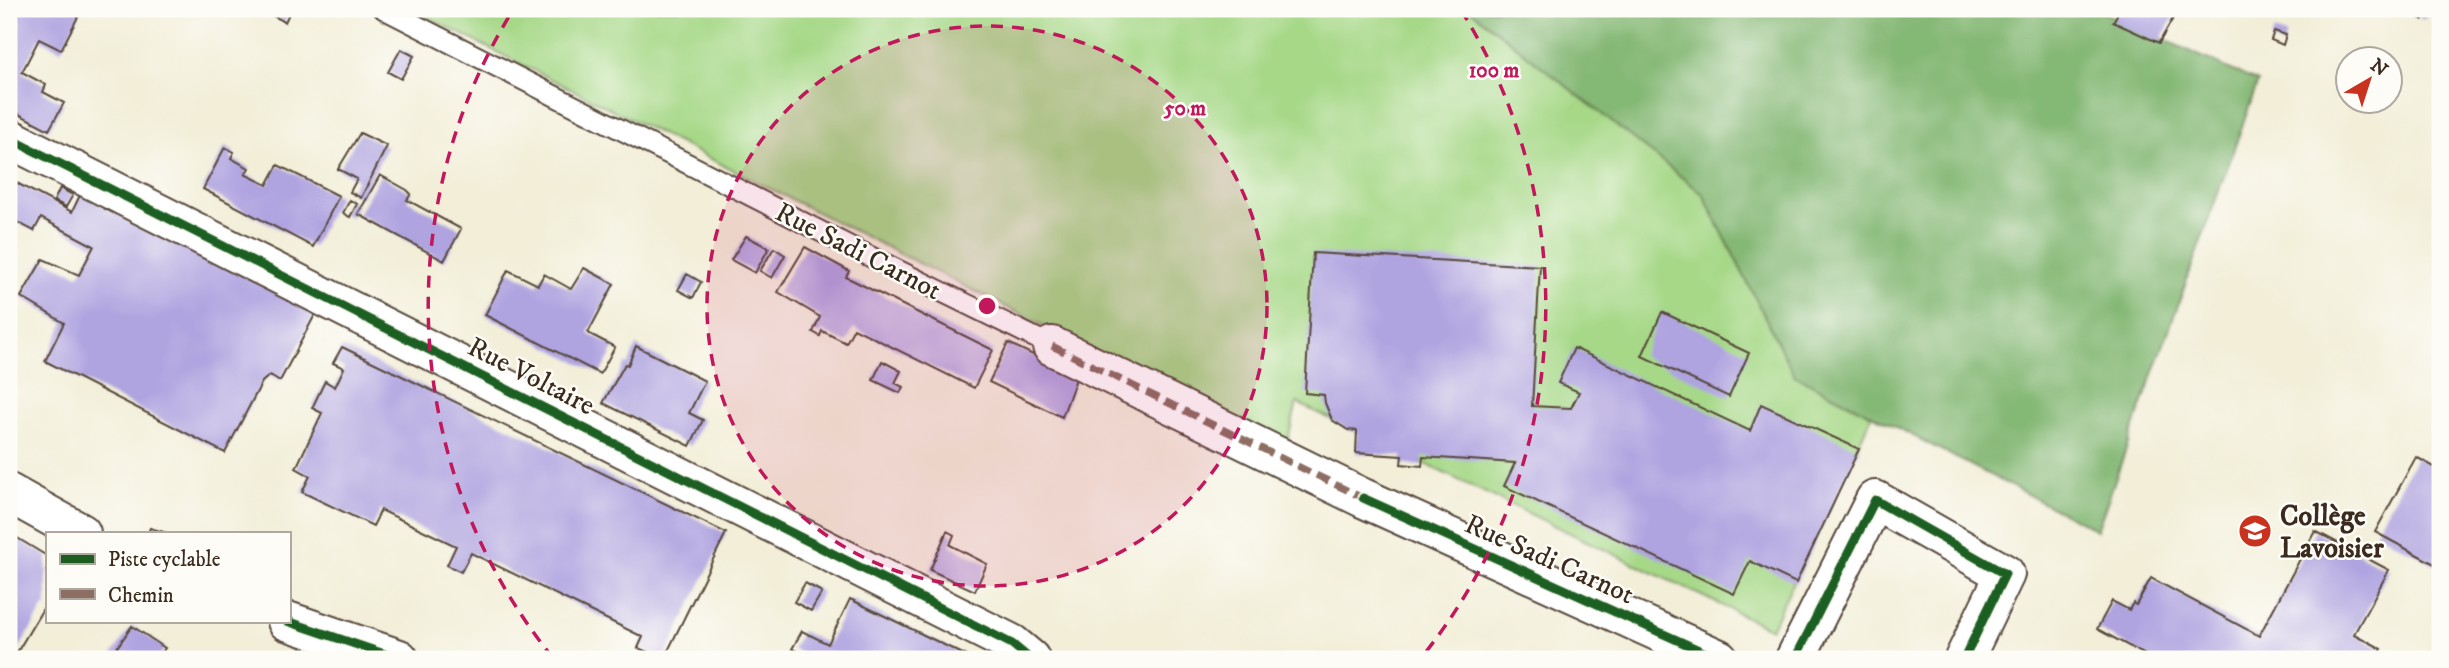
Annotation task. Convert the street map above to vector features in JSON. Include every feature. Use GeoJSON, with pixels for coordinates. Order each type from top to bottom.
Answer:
{"type":"FeatureCollection","features":[{"type":"Feature","properties":{"kind":"street","name":"Rue Voltaire"},"geometry":{"type":"LineString","coordinates":[[9,138],[1012,644],[1030,659]]}},
{"type":"Feature","properties":{"kind":"street","name":"Rue Sadi Carnot"},"geometry":{"type":"LineString","coordinates":[[1052,346],[1363,498],[1719,659]]}},
{"type":"Feature","properties":{"kind":"street"},"geometry":{"type":"LineString","coordinates":[[9,493],[79,532]]}},
{"type":"Feature","properties":{"kind":"street"},"geometry":{"type":"LineString","coordinates":[[1799,658],[1875,500],[2005,574],[1964,659]]}},
{"type":"Feature","properties":{"kind":"street"},"geometry":{"type":"LineString","coordinates":[[290,622],[399,659]]}},
{"type":"Feature","properties":{"kind":"lane","name":"Rue Sadi Carnot"},"geometry":{"type":"LineString","coordinates":[[384,9],[1052,346]]}},
{"type":"Feature","properties":{"kind":"green space"},"geometry":{"type":"Polygon","coordinates":[[[426,9],[1469,9],[1703,194],[1794,375],[1872,415],[1771,629],[1297,403],[1286,447],[423,15],[426,9]]]}},
{"type":"Feature","properties":{"kind":"green space"},"geometry":{"type":"Polygon","coordinates":[[[1469,9],[2096,9],[2258,82],[2097,530],[1794,375],[1703,194],[1469,9]]]}},
{"type":"Feature","properties":{"kind":"building"},"geometry":{"type":"Polygon","coordinates":[[[21,9],[82,9],[61,50],[39,39],[22,72],[46,85],[43,92],[64,103],[49,130],[9,109],[9,32],[21,9]]]}},
{"type":"Feature","properties":{"kind":"building"},"geometry":{"type":"Polygon","coordinates":[[[270,9],[291,9],[285,22],[268,13],[270,9]]]}},
{"type":"Feature","properties":{"kind":"building"},"geometry":{"type":"Polygon","coordinates":[[[411,9],[426,9],[423,15],[411,9]]]}},
{"type":"Feature","properties":{"kind":"building"},"geometry":{"type":"Polygon","coordinates":[[[2120,9],[2168,9],[2176,13],[2159,43],[2113,22],[2120,9]]]}},
{"type":"Feature","properties":{"kind":"building"},"geometry":{"type":"Polygon","coordinates":[[[2408,9],[2433,9],[2423,20],[2408,9]]]}},
{"type":"Feature","properties":{"kind":"building"},"geometry":{"type":"Polygon","coordinates":[[[2274,31],[2286,35],[2283,45],[2271,40],[2274,31]]]}},
{"type":"Feature","properties":{"kind":"building"},"geometry":{"type":"Polygon","coordinates":[[[401,49],[414,56],[401,79],[388,72],[401,49]]]}},
{"type":"Feature","properties":{"kind":"building"},"geometry":{"type":"Polygon","coordinates":[[[360,133],[387,146],[361,198],[350,192],[357,179],[338,169],[360,133]]]}},
{"type":"Feature","properties":{"kind":"building"},"geometry":{"type":"Polygon","coordinates":[[[225,147],[234,152],[231,158],[249,168],[245,174],[267,185],[278,165],[339,196],[313,247],[203,189],[225,147]]]}},
{"type":"Feature","properties":{"kind":"building"},"geometry":{"type":"Polygon","coordinates":[[[380,175],[407,190],[411,194],[407,200],[461,229],[444,261],[358,214],[380,175]]]}},
{"type":"Feature","properties":{"kind":"building"},"geometry":{"type":"Polygon","coordinates":[[[9,179],[72,212],[81,193],[317,311],[280,381],[270,375],[262,382],[225,453],[45,361],[64,323],[21,297],[43,259],[79,275],[94,246],[41,218],[34,231],[9,218],[9,179]]]}},
{"type":"Feature","properties":{"kind":"building"},"geometry":{"type":"Polygon","coordinates":[[[60,188],[73,195],[66,207],[54,201],[60,188]]]}},
{"type":"Feature","properties":{"kind":"building"},"geometry":{"type":"Polygon","coordinates":[[[350,200],[357,204],[350,217],[343,213],[350,200]]]}},
{"type":"Feature","properties":{"kind":"building"},"geometry":{"type":"Polygon","coordinates":[[[746,236],[769,248],[755,273],[731,260],[746,236]]]}},
{"type":"Feature","properties":{"kind":"building"},"geometry":{"type":"Polygon","coordinates":[[[805,247],[849,271],[846,277],[993,350],[974,388],[854,328],[846,343],[822,331],[820,336],[813,332],[820,317],[778,292],[805,247]]]}},
{"type":"Feature","properties":{"kind":"building"},"geometry":{"type":"Polygon","coordinates":[[[774,248],[785,255],[772,278],[760,271],[774,248]]]}},
{"type":"Feature","properties":{"kind":"building"},"geometry":{"type":"Polygon","coordinates":[[[1313,253],[1540,266],[1532,406],[1571,408],[1579,392],[1558,383],[1574,348],[1750,431],[1761,404],[1859,449],[1796,583],[1750,561],[1734,594],[1504,486],[1515,463],[1423,457],[1422,466],[1401,464],[1402,456],[1356,453],[1357,431],[1348,430],[1332,420],[1324,395],[1305,393],[1313,253]]]}},
{"type":"Feature","properties":{"kind":"building"},"geometry":{"type":"Polygon","coordinates":[[[584,268],[614,284],[588,333],[615,347],[600,374],[485,315],[508,270],[538,285],[544,274],[571,289],[584,268]]]}},
{"type":"Feature","properties":{"kind":"building"},"geometry":{"type":"Polygon","coordinates":[[[687,274],[701,282],[693,298],[678,290],[687,274]]]}},
{"type":"Feature","properties":{"kind":"building"},"geometry":{"type":"Polygon","coordinates":[[[1662,312],[1749,353],[1729,397],[1642,356],[1662,312]]]}},
{"type":"Feature","properties":{"kind":"building"},"geometry":{"type":"Polygon","coordinates":[[[1008,343],[1077,376],[1062,417],[989,382],[1008,343]]]}},
{"type":"Feature","properties":{"kind":"building"},"geometry":{"type":"Polygon","coordinates":[[[636,346],[705,381],[689,413],[703,420],[690,446],[603,403],[625,364],[628,365],[636,346]]]}},
{"type":"Feature","properties":{"kind":"building"},"geometry":{"type":"Polygon","coordinates":[[[342,347],[726,533],[664,659],[638,648],[643,637],[471,553],[461,572],[447,565],[456,546],[381,510],[373,526],[302,492],[310,476],[296,468],[322,413],[312,408],[325,381],[335,387],[344,368],[333,363],[342,347]]]}},
{"type":"Feature","properties":{"kind":"building"},"geometry":{"type":"Polygon","coordinates":[[[882,361],[901,371],[895,383],[903,387],[900,393],[873,380],[882,361]]]}},
{"type":"Feature","properties":{"kind":"building"},"geometry":{"type":"Polygon","coordinates":[[[2416,457],[2440,470],[2440,567],[2375,532],[2416,457]]]}},
{"type":"Feature","properties":{"kind":"building"},"geometry":{"type":"Polygon","coordinates":[[[947,531],[954,535],[950,545],[987,564],[975,591],[930,570],[947,531]]]}},
{"type":"Feature","properties":{"kind":"building"},"geometry":{"type":"Polygon","coordinates":[[[2315,531],[2389,570],[2354,634],[2382,649],[2376,659],[2153,659],[2097,629],[2112,601],[2129,610],[2133,603],[2136,605],[2151,578],[2259,636],[2315,531]]]}},
{"type":"Feature","properties":{"kind":"building"},"geometry":{"type":"Polygon","coordinates":[[[9,533],[46,555],[46,608],[13,659],[9,659],[9,533]]]}},
{"type":"Feature","properties":{"kind":"building"},"geometry":{"type":"Polygon","coordinates":[[[805,583],[822,592],[811,611],[794,602],[805,583]]]}},
{"type":"Feature","properties":{"kind":"building"},"geometry":{"type":"Polygon","coordinates":[[[850,599],[973,659],[813,659],[792,649],[802,631],[828,644],[850,599]]]}},
{"type":"Feature","properties":{"kind":"building"},"geometry":{"type":"Polygon","coordinates":[[[132,626],[165,648],[158,659],[109,659],[132,626]]]}},
{"type":"Feature","properties":{"kind":"marked path"},"geometry":{"type":"LineString","coordinates":[[1052,346],[1363,498]]}},
{"type":"Feature","properties":{"kind":"cycle path"},"geometry":{"type":"LineString","coordinates":[[9,138],[1012,644],[1030,659]]}},
{"type":"Feature","properties":{"kind":"cycle path"},"geometry":{"type":"LineString","coordinates":[[1363,498],[1719,659]]}},
{"type":"Feature","properties":{"kind":"cycle path"},"geometry":{"type":"LineString","coordinates":[[1795,659],[1875,500],[2005,574],[1964,659]]}},
{"type":"Feature","properties":{"kind":"cycle path"},"geometry":{"type":"LineString","coordinates":[[290,622],[399,659]]}},
{"type":"Feature","properties":{"kind":"place","name":"Collège Lavoisier"},"geometry":{"type":"Point","coordinates":[2255,531]}}]}
